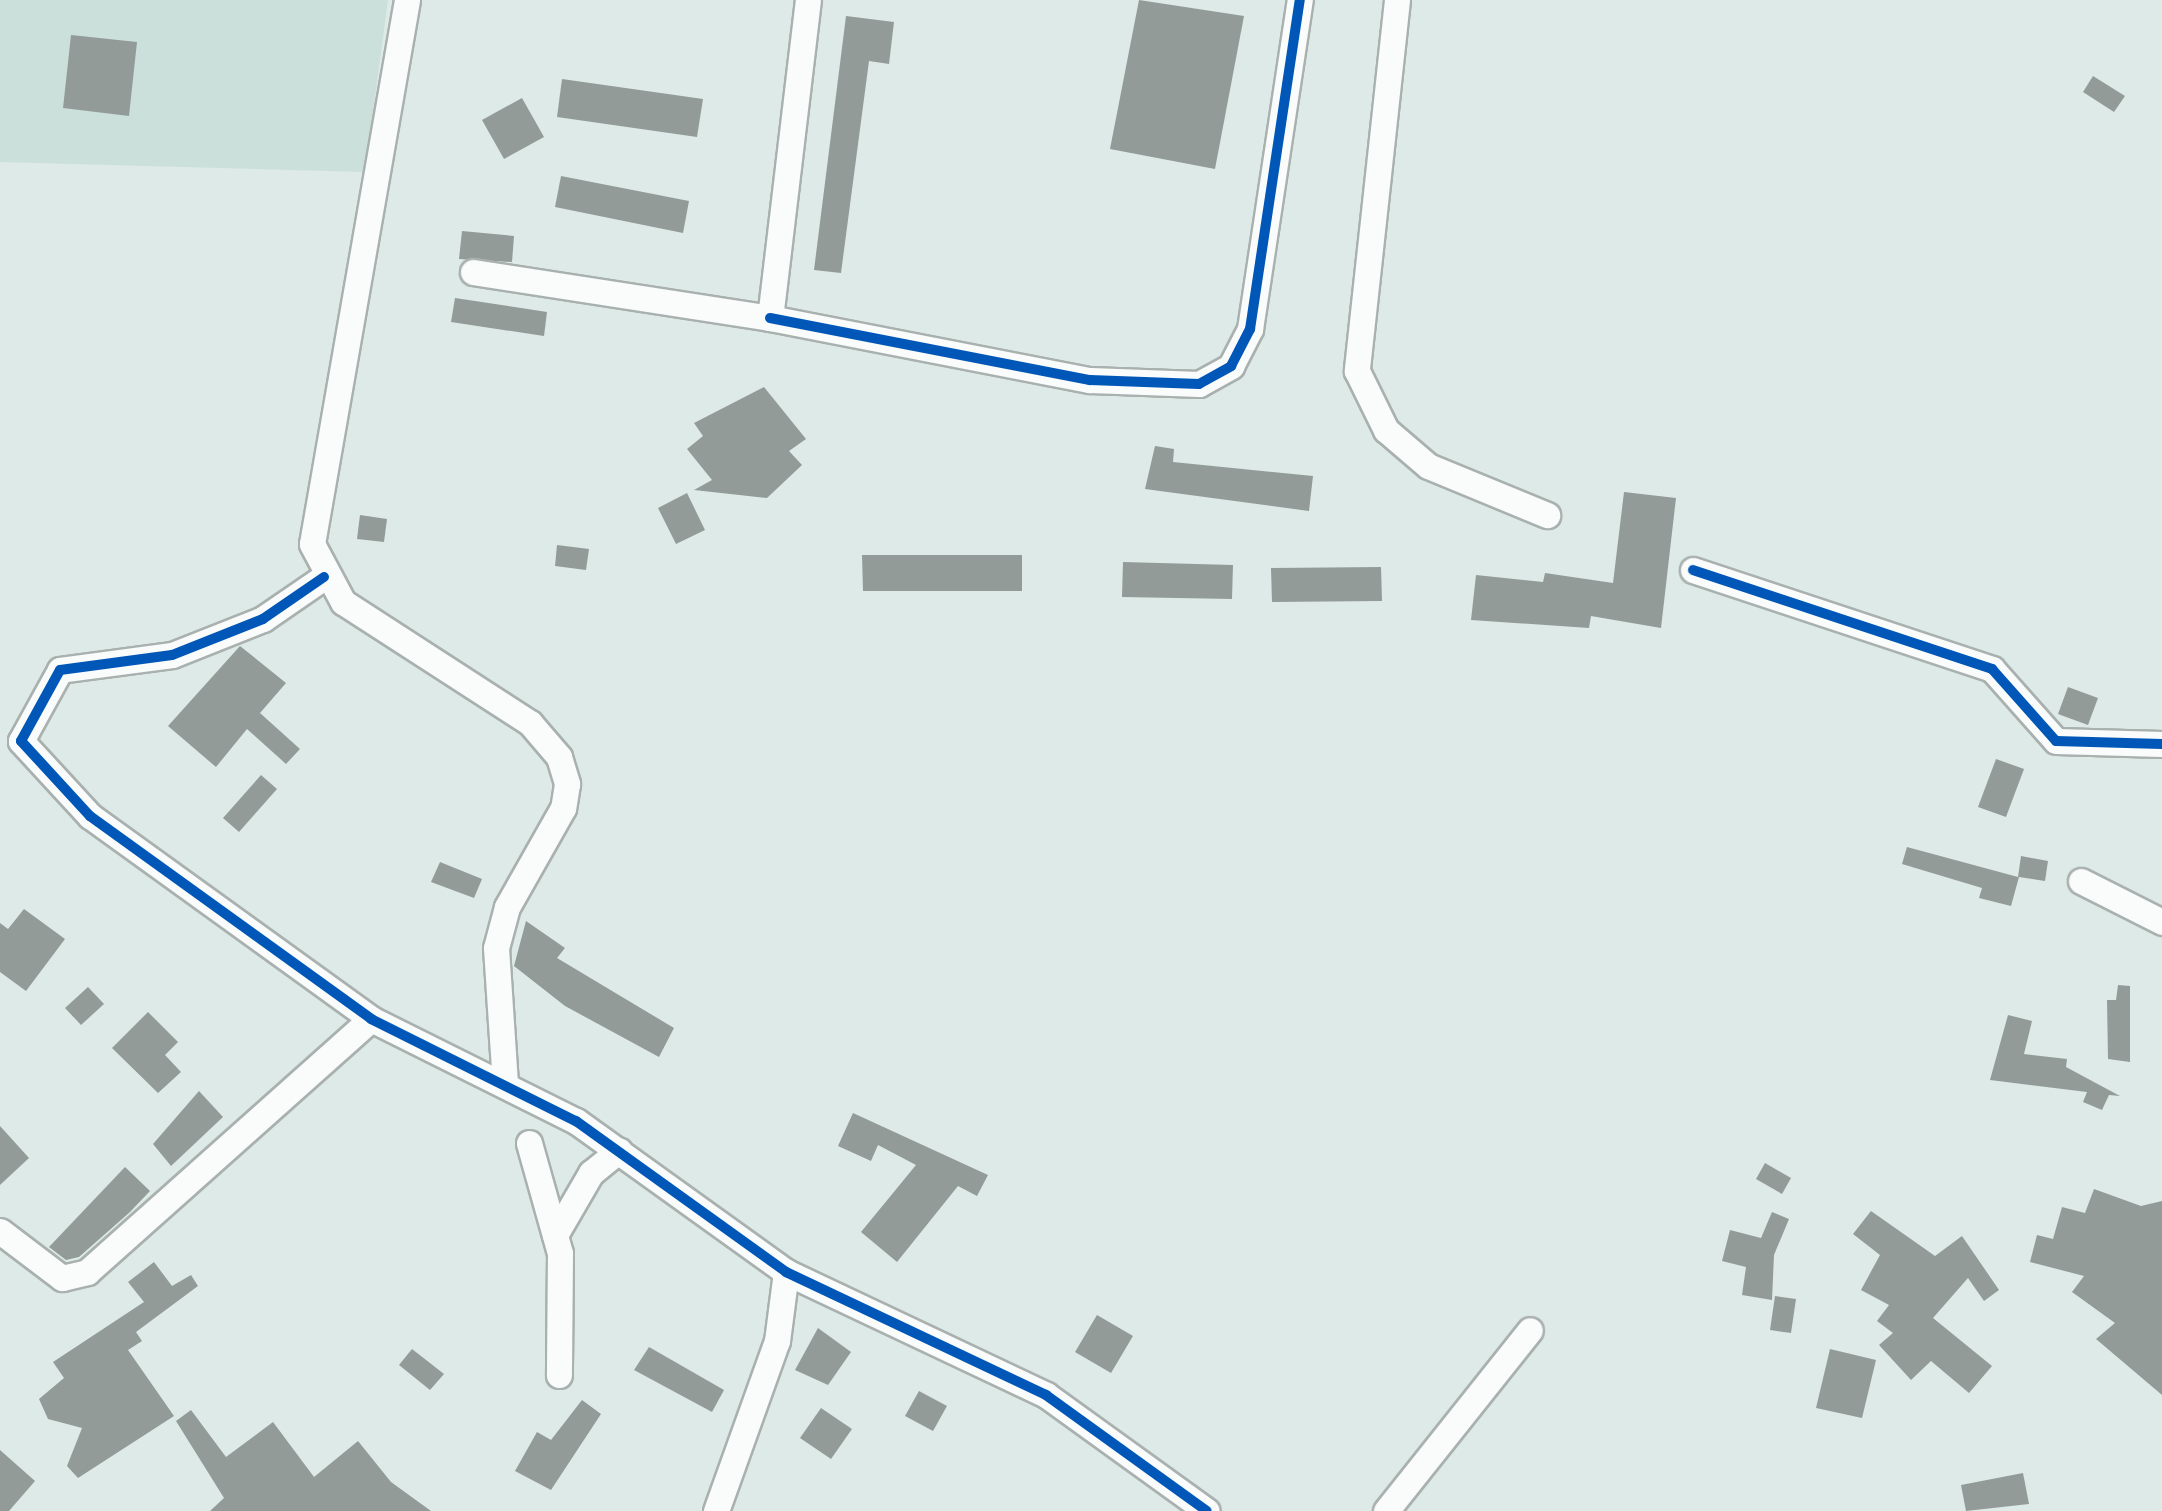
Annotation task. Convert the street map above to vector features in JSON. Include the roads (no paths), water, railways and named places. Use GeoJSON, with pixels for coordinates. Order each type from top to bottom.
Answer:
{"type":"FeatureCollection","features":[{"type":"Feature","properties":{"kind":"street"},"geometry":{"type":"LineString","coordinates":[[406,0],[312,544],[324,577],[380,629],[530,724],[559,757],[567,784],[563,808],[507,907],[496,948],[505,1083]]}},
{"type":"Feature","properties":{"kind":"street"},"geometry":{"type":"LineString","coordinates":[[770,318],[808,0]]}},
{"type":"Feature","properties":{"kind":"street"},"geometry":{"type":"LineString","coordinates":[[474,272],[770,318],[1090,380],[1200,384],[1231,366],[1250,329],[1300,0]]}},
{"type":"Feature","properties":{"kind":"street"},"geometry":{"type":"LineString","coordinates":[[1396,0],[1357,371],[1386,430],[1428,466],[1548,514]]}},
{"type":"Feature","properties":{"kind":"street"},"geometry":{"type":"LineString","coordinates":[[1692,570],[1992,668],[2056,741],[2162,744]]}},
{"type":"Feature","properties":{"kind":"street"},"geometry":{"type":"LineString","coordinates":[[324,577],[263,619],[172,655],[60,670],[21,741],[90,816],[371,1019],[505,1083],[618,1150],[786,1272],[1046,1395],[1207,1511]]}},
{"type":"Feature","properties":{"kind":"street"},"geometry":{"type":"LineString","coordinates":[[2081,881],[2162,922]]}},
{"type":"Feature","properties":{"kind":"street"},"geometry":{"type":"LineString","coordinates":[[0,1230],[62,1278],[86,1272],[371,1019]]}},
{"type":"Feature","properties":{"kind":"street"},"geometry":{"type":"LineString","coordinates":[[530,1143],[564,1284],[559,1374]]}},
{"type":"Feature","properties":{"kind":"street"},"geometry":{"type":"LineString","coordinates":[[555,1235],[591,1173],[618,1150]]}},
{"type":"Feature","properties":{"kind":"street"},"geometry":{"type":"LineString","coordinates":[[716,1511],[777,1341],[786,1272]]}},
{"type":"Feature","properties":{"kind":"street"},"geometry":{"type":"LineString","coordinates":[[1386,1511],[1530,1330]]}}]}
